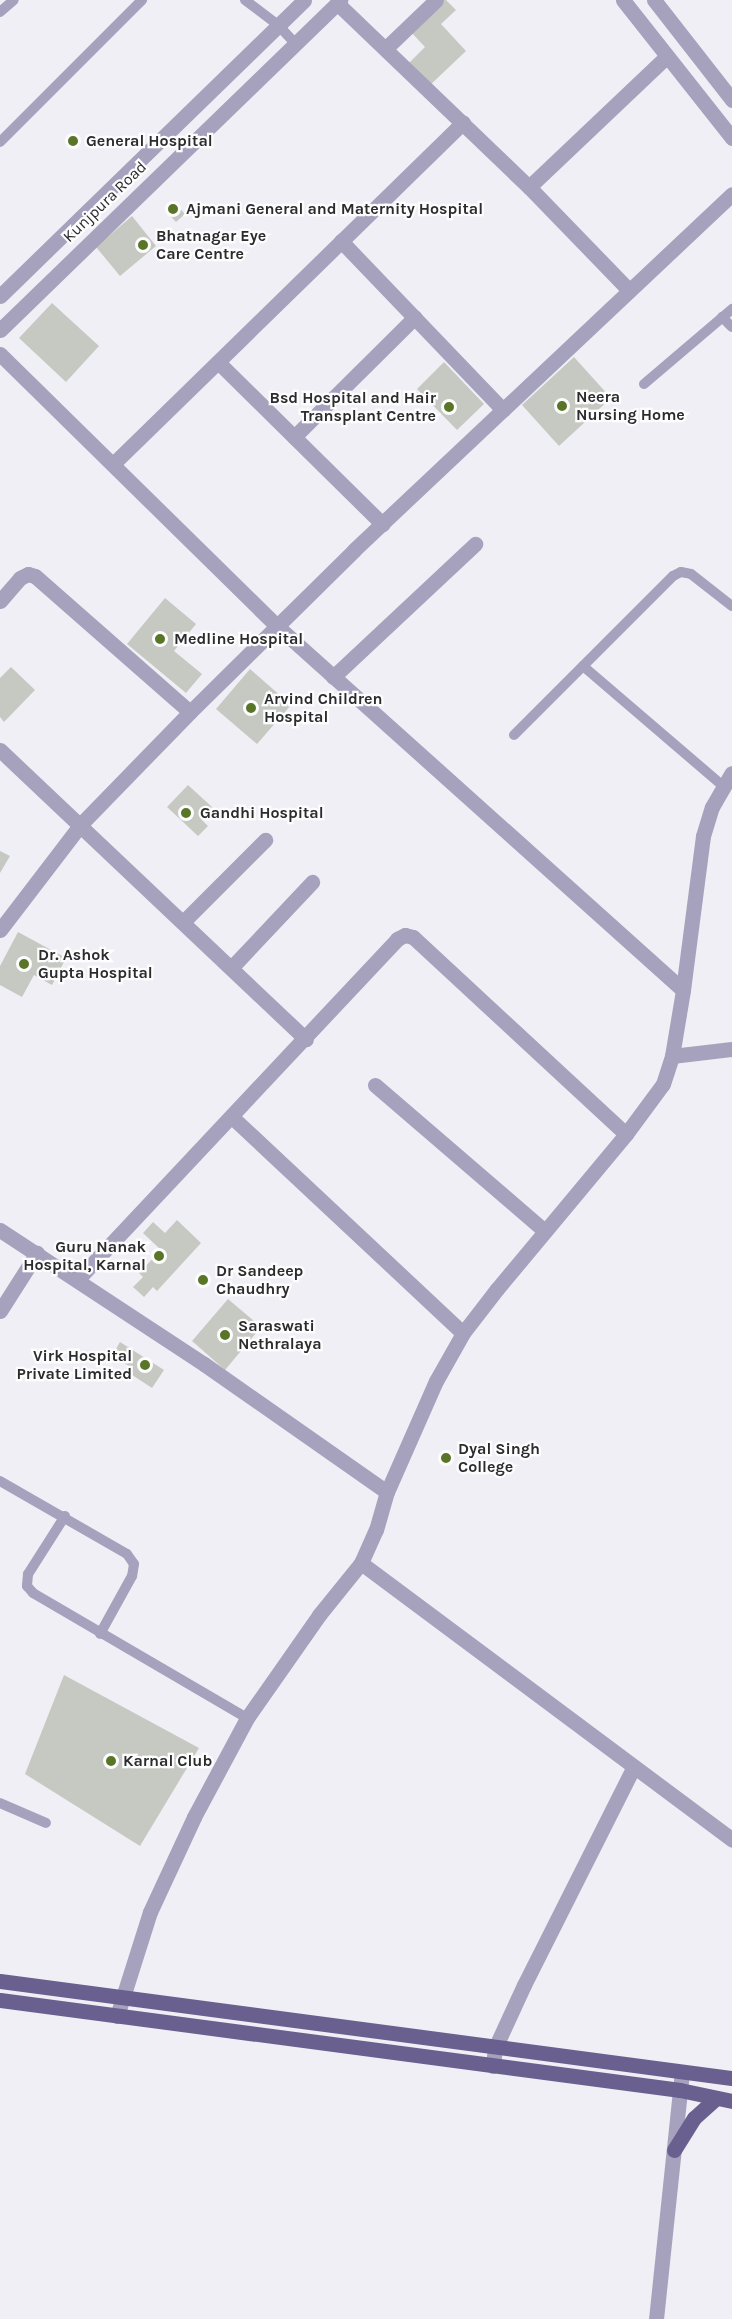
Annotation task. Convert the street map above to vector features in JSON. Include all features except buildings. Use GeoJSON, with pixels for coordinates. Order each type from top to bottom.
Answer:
{"type":"FeatureCollection","features":[{"type":"Feature","properties":{"kind":"main road"},"geometry":{"type":"LineString","coordinates":[[0,1981],[732,2078]]}},
{"type":"Feature","properties":{"kind":"main road"},"geometry":{"type":"LineString","coordinates":[[0,2000],[680,2090],[732,2101]]}},
{"type":"Feature","properties":{"kind":"main road"},"geometry":{"type":"LineString","coordinates":[[282,2038],[284,2019]]}},
{"type":"Feature","properties":{"kind":"main road"},"geometry":{"type":"LineString","coordinates":[[674,2150],[688,2126],[716,2098]]}},
{"type":"Feature","properties":{"kind":"street","name":"Kunjpura Road"},"geometry":{"type":"LineString","coordinates":[[0,296],[304,0]]}},
{"type":"Feature","properties":{"kind":"street"},"geometry":{"type":"LineString","coordinates":[[387,48],[436,0]]}},
{"type":"Feature","properties":{"kind":"street"},"geometry":{"type":"LineString","coordinates":[[623,0],[732,138]]}},
{"type":"Feature","properties":{"kind":"street"},"geometry":{"type":"LineString","coordinates":[[654,0],[732,100]]}},
{"type":"Feature","properties":{"kind":"street","name":"Kunjpura Road"},"geometry":{"type":"LineString","coordinates":[[0,330],[339,2]]}},
{"type":"Feature","properties":{"kind":"street"},"geometry":{"type":"LineString","coordinates":[[339,2],[529,187],[628,289]]}},
{"type":"Feature","properties":{"kind":"street"},"geometry":{"type":"LineString","coordinates":[[529,187],[667,56]]}},
{"type":"Feature","properties":{"kind":"street"},"geometry":{"type":"LineString","coordinates":[[113,464],[463,123]]}},
{"type":"Feature","properties":{"kind":"street"},"geometry":{"type":"LineString","coordinates":[[0,930],[81,824],[190,712],[382,524],[628,289],[732,194]]}},
{"type":"Feature","properties":{"kind":"street"},"geometry":{"type":"LineString","coordinates":[[341,241],[503,410]]}},
{"type":"Feature","properties":{"kind":"street"},"geometry":{"type":"LineString","coordinates":[[294,437],[414,317]]}},
{"type":"Feature","properties":{"kind":"street"},"geometry":{"type":"LineString","coordinates":[[0,354],[277,626],[683,990]]}},
{"type":"Feature","properties":{"kind":"street"},"geometry":{"type":"LineString","coordinates":[[218,362],[382,524]]}},
{"type":"Feature","properties":{"kind":"street"},"geometry":{"type":"LineString","coordinates":[[333,677],[475,544]]}},
{"type":"Feature","properties":{"kind":"street"},"geometry":{"type":"LineString","coordinates":[[0,601],[20,578],[28,574],[35,576],[190,712]]}},
{"type":"Feature","properties":{"kind":"street"},"geometry":{"type":"LineString","coordinates":[[0,750],[184,921],[306,1039]]}},
{"type":"Feature","properties":{"kind":"street"},"geometry":{"type":"LineString","coordinates":[[117,2016],[150,1912],[194,1817],[247,1718],[319,1615],[361,1563],[376,1530],[387,1492],[436,1381],[463,1333],[626,1134],[663,1084],[672,1056],[683,990],[703,836],[712,807],[732,773]]}},
{"type":"Feature","properties":{"kind":"street"},"geometry":{"type":"LineString","coordinates":[[184,921],[265,840]]}},
{"type":"Feature","properties":{"kind":"street"},"geometry":{"type":"LineString","coordinates":[[232,967],[312,882]]}},
{"type":"Feature","properties":{"kind":"street"},"geometry":{"type":"LineString","coordinates":[[78,1279],[398,939],[405,935],[413,937],[626,1134]]}},
{"type":"Feature","properties":{"kind":"street"},"geometry":{"type":"LineString","coordinates":[[672,1056],[732,1048]]}},
{"type":"Feature","properties":{"kind":"street"},"geometry":{"type":"LineString","coordinates":[[375,1085],[545,1231]]}},
{"type":"Feature","properties":{"kind":"street"},"geometry":{"type":"LineString","coordinates":[[232,1117],[463,1333]]}},
{"type":"Feature","properties":{"kind":"street"},"geometry":{"type":"LineString","coordinates":[[0,1230],[78,1279],[387,1492]]}},
{"type":"Feature","properties":{"kind":"street"},"geometry":{"type":"LineString","coordinates":[[0,1311],[37,1253]]}},
{"type":"Feature","properties":{"kind":"street"},"geometry":{"type":"LineString","coordinates":[[361,1563],[732,1840]]}},
{"type":"Feature","properties":{"kind":"street"},"geometry":{"type":"LineString","coordinates":[[493,2066],[495,2048],[633,1768]]}},
{"type":"Feature","properties":{"kind":"street"},"geometry":{"type":"LineString","coordinates":[[656,2319],[682,2072]]}},
{"type":"Feature","properties":{"kind":"lane"},"geometry":{"type":"LineString","coordinates":[[0,12],[14,0]]}},
{"type":"Feature","properties":{"kind":"lane"},"geometry":{"type":"LineString","coordinates":[[0,142],[142,0]]}},
{"type":"Feature","properties":{"kind":"lane"},"geometry":{"type":"LineString","coordinates":[[245,0],[278,25],[295,43]]}},
{"type":"Feature","properties":{"kind":"lane"},"geometry":{"type":"LineString","coordinates":[[644,384],[732,309]]}},
{"type":"Feature","properties":{"kind":"lane"},"geometry":{"type":"LineString","coordinates":[[722,317],[732,327]]}},
{"type":"Feature","properties":{"kind":"lane"},"geometry":{"type":"LineString","coordinates":[[514,735],[673,576],[681,572],[691,574],[732,606]]}},
{"type":"Feature","properties":{"kind":"lane"},"geometry":{"type":"LineString","coordinates":[[583,666],[723,786]]}},
{"type":"Feature","properties":{"kind":"lane"},"geometry":{"type":"LineString","coordinates":[[0,1481],[65,1516],[127,1554],[134,1564],[132,1576],[100,1634]]}},
{"type":"Feature","properties":{"kind":"lane"},"geometry":{"type":"LineString","coordinates":[[65,1516],[28,1574],[27,1586],[33,1593],[247,1718]]}},
{"type":"Feature","properties":{"kind":"lane"},"geometry":{"type":"LineString","coordinates":[[0,1803],[45,1823]]}},
{"type":"Feature","properties":{"kind":"place","name":"General Hospital"},"geometry":{"type":"Point","coordinates":[73,141]}},
{"type":"Feature","properties":{"kind":"place","name":"Ajmani General and Maternity Hospital"},"geometry":{"type":"Point","coordinates":[173,209]}},
{"type":"Feature","properties":{"kind":"place","name":"Bhatnagar Eye Care Centre"},"geometry":{"type":"Point","coordinates":[143,245]}},
{"type":"Feature","properties":{"kind":"place","name":"Neera Nursing Home"},"geometry":{"type":"Point","coordinates":[562,406]}},
{"type":"Feature","properties":{"kind":"place","name":"Bsd Hospital and Hair Transplant Centre"},"geometry":{"type":"Point","coordinates":[449,407]}},
{"type":"Feature","properties":{"kind":"place","name":"Medline Hospital"},"geometry":{"type":"Point","coordinates":[160,639]}},
{"type":"Feature","properties":{"kind":"place","name":"Arvind Children Hospital"},"geometry":{"type":"Point","coordinates":[251,708]}},
{"type":"Feature","properties":{"kind":"place","name":"Gandhi Hospital"},"geometry":{"type":"Point","coordinates":[186,813]}},
{"type":"Feature","properties":{"kind":"place","name":"Dr. Ashok Gupta Hospital"},"geometry":{"type":"Point","coordinates":[24,964]}},
{"type":"Feature","properties":{"kind":"place","name":"Guru Nanak Hospital, Karnal"},"geometry":{"type":"Point","coordinates":[159,1256]}},
{"type":"Feature","properties":{"kind":"place","name":"Dr Sandeep Chaudhry"},"geometry":{"type":"Point","coordinates":[203,1280]}},
{"type":"Feature","properties":{"kind":"place","name":"Saraswati Nethralaya"},"geometry":{"type":"Point","coordinates":[225,1335]}},
{"type":"Feature","properties":{"kind":"place","name":"Virk Hospital Private Limited"},"geometry":{"type":"Point","coordinates":[145,1365]}},
{"type":"Feature","properties":{"kind":"place","name":"Dyal Singh College"},"geometry":{"type":"Point","coordinates":[446,1458]}},
{"type":"Feature","properties":{"kind":"place","name":"Karnal Club"},"geometry":{"type":"Point","coordinates":[111,1761]}}]}
